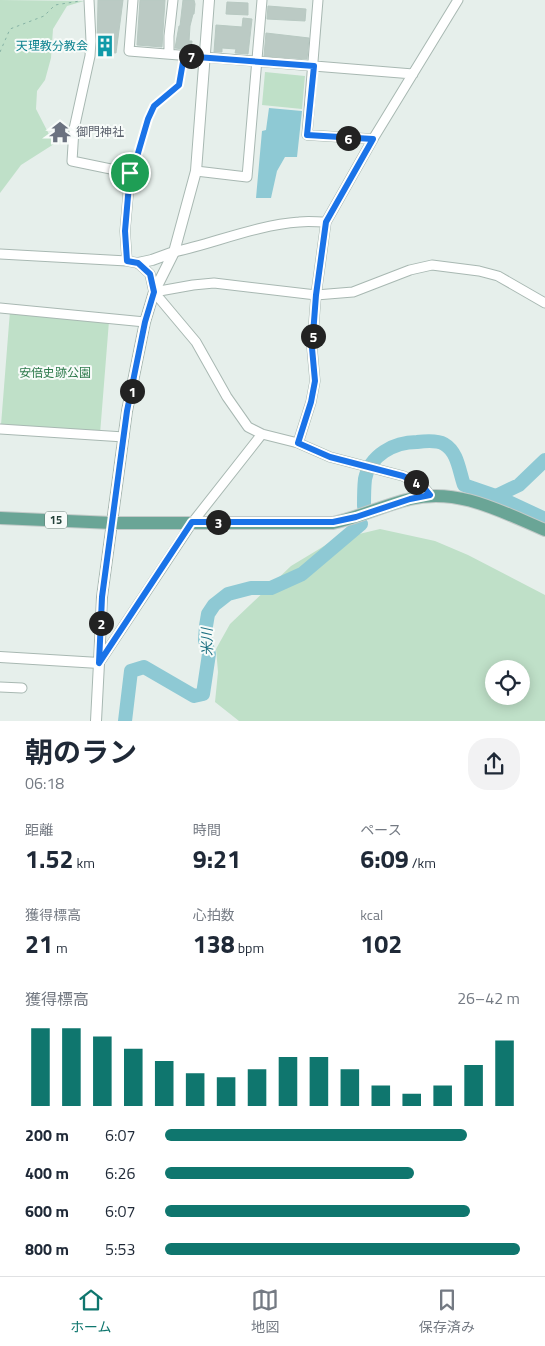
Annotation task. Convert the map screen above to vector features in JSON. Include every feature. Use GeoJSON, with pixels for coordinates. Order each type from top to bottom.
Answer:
{"type":"FeatureCollection","features":[{"type":"Feature","properties":{"kind":"main road","name":"15"},"geometry":{"type":"LineString","coordinates":[[0,518],[112,523],[333,522],[356,517],[410,499],[430,495],[443,495],[466,499],[487,506],[545,530]]}},
{"type":"Feature","properties":{"kind":"street"},"geometry":{"type":"LineString","coordinates":[[87,0],[92,41],[74,129],[72,161],[130,173],[125,231],[133,262],[150,274],[154,292],[196,342],[227,397],[248,427],[262,434],[298,443],[330,457],[403,476],[422,485],[430,495]]}},
{"type":"Feature","properties":{"kind":"street"},"geometry":{"type":"LineString","coordinates":[[133,0],[129,51],[413,74]]}},
{"type":"Feature","properties":{"kind":"street"},"geometry":{"type":"LineString","coordinates":[[169,54],[172,0]]}},
{"type":"Feature","properties":{"kind":"street"},"geometry":{"type":"LineString","coordinates":[[96,721],[102,597],[127,411],[145,322],[154,292],[174,252],[196,171],[209,0]]}},
{"type":"Feature","properties":{"kind":"street"},"geometry":{"type":"LineString","coordinates":[[196,171],[247,176],[262,0]]}},
{"type":"Feature","properties":{"kind":"street"},"geometry":{"type":"LineString","coordinates":[[318,0],[307,135],[373,139]]}},
{"type":"Feature","properties":{"kind":"street"},"geometry":{"type":"LineString","coordinates":[[298,443],[311,402],[315,381],[312,348],[316,295],[326,222],[373,139],[458,0]]}},
{"type":"Feature","properties":{"kind":"street"},"geometry":{"type":"LineString","coordinates":[[0,254],[133,262],[152,260],[174,252],[274,226],[300,222],[326,222]]}},
{"type":"Feature","properties":{"kind":"street"},"geometry":{"type":"LineString","coordinates":[[154,292],[214,283],[316,295],[353,292],[410,270],[432,265],[478,271],[498,276],[545,303]]}},
{"type":"Feature","properties":{"kind":"street"},"geometry":{"type":"LineString","coordinates":[[0,308],[145,322]]}},
{"type":"Feature","properties":{"kind":"street"},"geometry":{"type":"LineString","coordinates":[[0,429],[124,437]]}},
{"type":"Feature","properties":{"kind":"street"},"geometry":{"type":"LineString","coordinates":[[99,663],[192,522],[262,434]]}},
{"type":"Feature","properties":{"kind":"street"},"geometry":{"type":"LineString","coordinates":[[0,657],[99,663]]}},
{"type":"Feature","properties":{"kind":"street"},"geometry":{"type":"LineString","coordinates":[[0,687],[22,688]]}},
{"type":"Feature","properties":{"kind":"path"},"geometry":{"type":"LineString","coordinates":[[0,52],[10,29],[44,16],[56,5],[87,0]]}},
{"type":"Feature","properties":{"kind":"path"},"geometry":{"type":"LineString","coordinates":[[130,173],[154,106],[179,85],[184,56]]}},
{"type":"Feature","properties":{"kind":"green space"},"geometry":{"type":"Polygon","coordinates":[[[0,0],[84,1],[67,6],[53,29],[51,58],[45,80],[37,91],[36,109],[54,144],[21,165],[0,193],[0,0]]]}},
{"type":"Feature","properties":{"kind":"green space"},"geometry":{"type":"Polygon","coordinates":[[[265,72],[305,76],[302,109],[262,105],[265,72]]]}},
{"type":"Feature","properties":{"kind":"green space","name":"安倍史跡公園"},"geometry":{"type":"Polygon","coordinates":[[[10,311],[109,321],[100,434],[1,425],[10,311]]]}},
{"type":"Feature","properties":{"kind":"green space"},"geometry":{"type":"Polygon","coordinates":[[[380,529],[435,541],[468,555],[545,595],[545,721],[239,721],[215,702],[218,672],[216,649],[230,624],[291,566],[334,540],[380,529]]]}},
{"type":"Feature","properties":{"kind":"water"},"geometry":{"type":"Polygon","coordinates":[[[269,108],[302,111],[297,157],[285,157],[277,171],[271,198],[256,198],[262,131],[266,130],[269,108]]]}},
{"type":"Feature","properties":{"kind":"building"},"geometry":{"type":"Polygon","coordinates":[[[98,0],[123,0],[116,53],[97,51],[98,0]]]}},
{"type":"Feature","properties":{"kind":"building"},"geometry":{"type":"Polygon","coordinates":[[[140,0],[165,0],[162,47],[137,45],[140,0]]]}},
{"type":"Feature","properties":{"kind":"building"},"geometry":{"type":"Polygon","coordinates":[[[183,0],[194,0],[195,4],[190,26],[189,41],[192,41],[191,50],[175,48],[183,0]]]}},
{"type":"Feature","properties":{"kind":"building"},"geometry":{"type":"Polygon","coordinates":[[[227,2],[248,3],[248,15],[226,14],[227,2]]]}},
{"type":"Feature","properties":{"kind":"building"},"geometry":{"type":"Polygon","coordinates":[[[268,6],[306,9],[305,21],[267,19],[268,6]]]}},
{"type":"Feature","properties":{"kind":"building"},"geometry":{"type":"Polygon","coordinates":[[[243,18],[252,19],[248,54],[235,53],[236,49],[222,48],[222,52],[214,52],[216,25],[242,27],[243,18]]]}},
{"type":"Feature","properties":{"kind":"building"},"geometry":{"type":"Polygon","coordinates":[[[266,33],[309,38],[307,59],[264,56],[266,33]]]}},
{"type":"Feature","properties":{"kind":"waterway","name":"米川"},"geometry":{"type":"LineString","coordinates":[[364,506],[365,479],[372,463],[378,457],[400,444],[434,441],[449,447],[457,462],[464,485],[496,496],[545,519]]}},
{"type":"Feature","properties":{"kind":"waterway","name":"米川"},"geometry":{"type":"LineString","coordinates":[[496,496],[519,485],[545,460]]}},
{"type":"Feature","properties":{"kind":"waterway","name":"米川"},"geometry":{"type":"LineString","coordinates":[[125,721],[131,671],[144,667],[194,696],[203,694],[209,654],[205,640],[206,626],[208,614],[214,605],[228,594],[251,588],[271,588],[302,574],[361,524]]}},
{"type":"Feature","properties":{"kind":"place","name":"天理教分教会"},"geometry":{"type":"Point","coordinates":[105,46]}},
{"type":"Feature","properties":{"kind":"place","name":"御門神社"},"geometry":{"type":"Point","coordinates":[60,132]}},
{"type":"Feature","properties":{"kind":"route"},"geometry":{"type":"LineString","coordinates":[[184,56],[205,56],[314,66],[307,135],[373,139],[326,222],[316,295],[312,348],[315,381],[311,402],[298,443],[330,457],[403,476],[422,485],[430,495],[410,499],[356,517],[333,522],[192,522],[99,663],[102,597],[127,411],[145,322],[154,292],[150,274],[138,263],[127,261],[125,231],[130,173],[154,106],[179,85],[184,56]]}}]}
